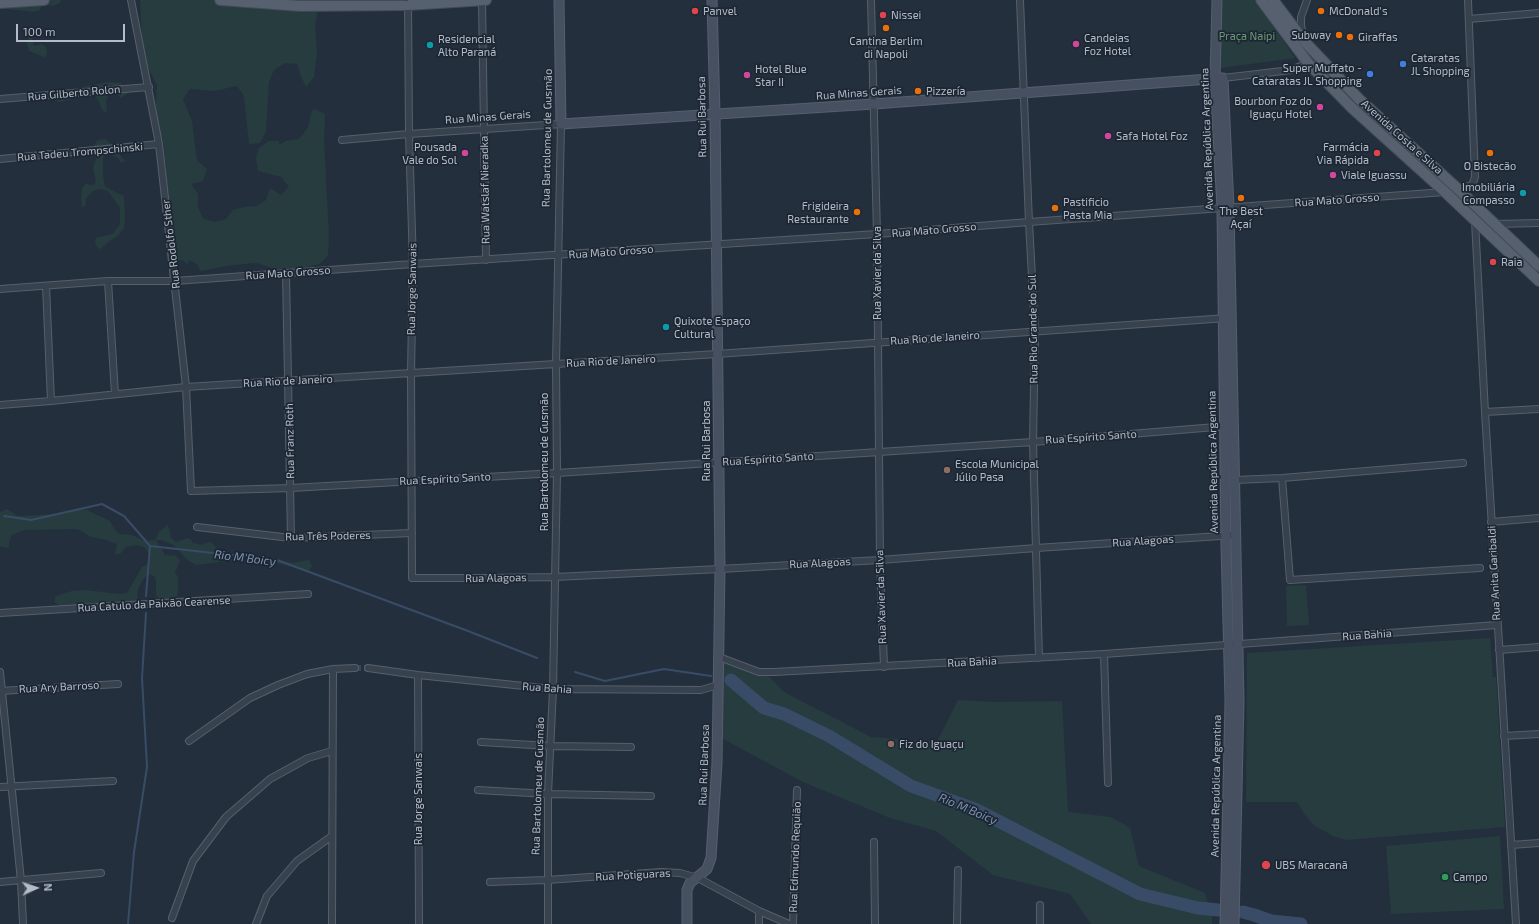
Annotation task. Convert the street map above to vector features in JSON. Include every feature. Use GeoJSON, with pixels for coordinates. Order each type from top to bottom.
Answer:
{"type":"FeatureCollection","features":[{"type":"Feature","properties":{"kind":"main road"},"geometry":{"type":"LineString","coordinates":[[0,3],[44,0]]}},
{"type":"Feature","properties":{"kind":"main road"},"geometry":{"type":"LineString","coordinates":[[220,0],[300,6],[486,0]]}},
{"type":"Feature","properties":{"kind":"main road","name":"Rua Bartolomeu de Gusmão"},"geometry":{"type":"LineString","coordinates":[[559,0],[561,124]]}},
{"type":"Feature","properties":{"kind":"main road","name":"Rua Rui Barbosa"},"geometry":{"type":"LineString","coordinates":[[687,924],[687,890],[690,883],[698,878],[707,869],[711,858],[717,763],[720,569],[715,114],[712,0]]}},
{"type":"Feature","properties":{"kind":"main road","name":"Avenida República Argentina"},"geometry":{"type":"LineString","coordinates":[[1217,0],[1225,208],[1227,318],[1225,427],[1226,536],[1233,645],[1240,701],[1234,924]]}},
{"type":"Feature","properties":{"kind":"main road","name":"Avenida Costa e Silva"},"geometry":{"type":"LineString","coordinates":[[1261,0],[1308,63],[1352,108],[1445,192],[1539,281]]}},
{"type":"Feature","properties":{"kind":"main road","name":"Avenida Costa e Silva"},"geometry":{"type":"LineString","coordinates":[[1273,0],[1305,42],[1358,100],[1458,190],[1539,266]]}},
{"type":"Feature","properties":{"kind":"main road"},"geometry":{"type":"LineString","coordinates":[[1282,0],[1285,16]]}},
{"type":"Feature","properties":{"kind":"main road","name":"Rua Minas Gerais"},"geometry":{"type":"LineString","coordinates":[[561,124],[874,104],[1219,78]]}},
{"type":"Feature","properties":{"kind":"main road","name":"Avenida República Argentina"},"geometry":{"type":"LineString","coordinates":[[1225,924],[1230,701],[1236,536],[1234,426],[1227,318]]}},
{"type":"Feature","properties":{"kind":"street","name":"Rua Rodolfo Sther"},"geometry":{"type":"LineString","coordinates":[[131,0],[159,144],[186,387],[191,491]]}},
{"type":"Feature","properties":{"kind":"street","name":"Rua Watslaf Nieradka"},"geometry":{"type":"LineString","coordinates":[[482,0],[486,260]]}},
{"type":"Feature","properties":{"kind":"street","name":"Rua Xavier da Silva"},"geometry":{"type":"LineString","coordinates":[[871,0],[877,234],[880,560],[884,667]]}},
{"type":"Feature","properties":{"kind":"street","name":"Rua Rio Grande do Sul"},"geometry":{"type":"LineString","coordinates":[[1020,0],[1035,332],[1034,442],[1039,658]]}},
{"type":"Feature","properties":{"kind":"street"},"geometry":{"type":"LineString","coordinates":[[1305,42],[1301,26],[1301,17],[1307,0]]}},
{"type":"Feature","properties":{"kind":"street"},"geometry":{"type":"LineString","coordinates":[[1458,190],[1470,186],[1475,177],[1468,0]]}},
{"type":"Feature","properties":{"kind":"street","name":"Rua Jorge Sanwais"},"geometry":{"type":"LineString","coordinates":[[408,2],[409,134],[413,264],[411,373],[412,578]]}},
{"type":"Feature","properties":{"kind":"street"},"geometry":{"type":"LineString","coordinates":[[1469,19],[1539,13]]}},
{"type":"Feature","properties":{"kind":"street","name":"Rua Minas Gerais"},"geometry":{"type":"LineString","coordinates":[[1219,78],[1291,70],[1308,63]]}},
{"type":"Feature","properties":{"kind":"street","name":"Rua Gilberto Rolon"},"geometry":{"type":"LineString","coordinates":[[0,99],[149,87]]}},
{"type":"Feature","properties":{"kind":"street","name":"Rua Minas Gerais"},"geometry":{"type":"LineString","coordinates":[[342,140],[561,124]]}},
{"type":"Feature","properties":{"kind":"street","name":"Rua Bartolomeu de Gusmão"},"geometry":{"type":"LineString","coordinates":[[548,924],[548,794],[553,689],[557,473],[557,255],[561,124]]}},
{"type":"Feature","properties":{"kind":"street","name":"Rua Tadeu Trompschinski"},"geometry":{"type":"LineString","coordinates":[[0,160],[159,144]]}},
{"type":"Feature","properties":{"kind":"street","name":"Rua Mato Grosso"},"geometry":{"type":"LineString","coordinates":[[0,289],[108,281],[175,281],[877,234],[1458,190]]}},
{"type":"Feature","properties":{"kind":"street","name":"Rua Anita Garibaldi"},"geometry":{"type":"LineString","coordinates":[[1475,221],[1497,625],[1516,924]]}},
{"type":"Feature","properties":{"kind":"street"},"geometry":{"type":"LineString","coordinates":[[1494,224],[1539,223]]}},
{"type":"Feature","properties":{"kind":"street","name":"Rua Franz Roth"},"geometry":{"type":"LineString","coordinates":[[286,273],[292,538]]}},
{"type":"Feature","properties":{"kind":"street"},"geometry":{"type":"LineString","coordinates":[[108,281],[115,394]]}},
{"type":"Feature","properties":{"kind":"street"},"geometry":{"type":"LineString","coordinates":[[46,286],[51,401]]}},
{"type":"Feature","properties":{"kind":"street","name":"Rua Rio de Janeiro"},"geometry":{"type":"LineString","coordinates":[[0,405],[186,387],[718,354],[1227,318]]}},
{"type":"Feature","properties":{"kind":"street"},"geometry":{"type":"LineString","coordinates":[[1485,412],[1539,409]]}},
{"type":"Feature","properties":{"kind":"street","name":"Rua Espírito Santo"},"geometry":{"type":"LineString","coordinates":[[191,491],[291,488],[718,463],[1034,442],[1234,426]]}},
{"type":"Feature","properties":{"kind":"street"},"geometry":{"type":"LineString","coordinates":[[1235,480],[1282,478],[1463,463]]}},
{"type":"Feature","properties":{"kind":"street"},"geometry":{"type":"LineString","coordinates":[[1282,478],[1290,580],[1480,568]]}},
{"type":"Feature","properties":{"kind":"street"},"geometry":{"type":"LineString","coordinates":[[1491,522],[1539,518]]}},
{"type":"Feature","properties":{"kind":"street","name":"Rua Três Poderes"},"geometry":{"type":"LineString","coordinates":[[197,528],[292,538],[412,533]]}},
{"type":"Feature","properties":{"kind":"street","name":"Rua Alagoas"},"geometry":{"type":"LineString","coordinates":[[412,578],[555,577],[720,569],[880,560],[1036,548],[1236,536]]}},
{"type":"Feature","properties":{"kind":"street","name":"Rua Catulo da Paixão Cearense"},"geometry":{"type":"LineString","coordinates":[[0,613],[308,594]]}},
{"type":"Feature","properties":{"kind":"street","name":"Rua Bahia"},"geometry":{"type":"LineString","coordinates":[[719,657],[759,672],[884,667],[1104,654],[1497,625]]}},
{"type":"Feature","properties":{"kind":"street"},"geometry":{"type":"LineString","coordinates":[[1499,650],[1539,647]]}},
{"type":"Feature","properties":{"kind":"street"},"geometry":{"type":"LineString","coordinates":[[1104,654],[1108,784]]}},
{"type":"Feature","properties":{"kind":"street"},"geometry":{"type":"LineString","coordinates":[[189,741],[250,698],[307,674],[333,669],[355,668]]}},
{"type":"Feature","properties":{"kind":"street","name":"Rua Bahia"},"geometry":{"type":"LineString","coordinates":[[368,668],[377,668],[418,675],[553,689],[701,690],[718,686]]}},
{"type":"Feature","properties":{"kind":"street"},"geometry":{"type":"LineString","coordinates":[[332,924],[333,669]]}},
{"type":"Feature","properties":{"kind":"street"},"geometry":{"type":"LineString","coordinates":[[0,672],[21,881],[23,924]]}},
{"type":"Feature","properties":{"kind":"street","name":"Rua Jorge Sanwais"},"geometry":{"type":"LineString","coordinates":[[418,675],[418,924]]}},
{"type":"Feature","properties":{"kind":"street","name":"Rua Ary Barroso"},"geometry":{"type":"LineString","coordinates":[[1,691],[118,684]]}},
{"type":"Feature","properties":{"kind":"street"},"geometry":{"type":"LineString","coordinates":[[1504,736],[1539,734]]}},
{"type":"Feature","properties":{"kind":"street"},"geometry":{"type":"LineString","coordinates":[[481,742],[550,746],[631,747]]}},
{"type":"Feature","properties":{"kind":"street"},"geometry":{"type":"LineString","coordinates":[[172,918],[194,861],[226,817],[270,779],[308,758],[332,751]]}},
{"type":"Feature","properties":{"kind":"street"},"geometry":{"type":"LineString","coordinates":[[0,786],[113,781]]}},
{"type":"Feature","properties":{"kind":"street"},"geometry":{"type":"LineString","coordinates":[[478,790],[548,794],[651,796]]}},
{"type":"Feature","properties":{"kind":"street","name":"Rua Edmundo Requião"},"geometry":{"type":"LineString","coordinates":[[793,924],[797,790]]}},
{"type":"Feature","properties":{"kind":"street"},"geometry":{"type":"LineString","coordinates":[[256,924],[267,896],[297,861],[332,836]]}},
{"type":"Feature","properties":{"kind":"street"},"geometry":{"type":"LineString","coordinates":[[874,842],[875,924]]}},
{"type":"Feature","properties":{"kind":"street"},"geometry":{"type":"LineString","coordinates":[[1511,845],[1539,843]]}},
{"type":"Feature","properties":{"kind":"street"},"geometry":{"type":"LineString","coordinates":[[957,924],[958,870]]}},
{"type":"Feature","properties":{"kind":"street"},"geometry":{"type":"LineString","coordinates":[[0,882],[101,872]]}},
{"type":"Feature","properties":{"kind":"street","name":"Rua Potiguaras"},"geometry":{"type":"LineString","coordinates":[[490,882],[548,880],[661,872],[680,873],[698,878],[759,911],[789,924]]}},
{"type":"Feature","properties":{"kind":"street"},"geometry":{"type":"LineString","coordinates":[[1040,905],[1040,924]]}},
{"type":"Feature","properties":{"kind":"street"},"geometry":{"type":"LineString","coordinates":[[759,911],[759,924]]}},
{"type":"Feature","properties":{"kind":"green space"},"geometry":{"type":"Polygon","coordinates":[[[0,0],[61,0],[60,3],[53,6],[42,4],[40,10],[34,12],[7,9],[0,0]]]}},
{"type":"Feature","properties":{"kind":"green space"},"geometry":{"type":"Polygon","coordinates":[[[140,0],[314,0],[317,14],[315,26],[317,52],[314,77],[306,87],[297,64],[285,63],[274,70],[269,82],[266,132],[260,143],[249,144],[244,96],[237,86],[214,91],[190,89],[183,99],[192,121],[197,160],[207,169],[203,181],[191,184],[198,194],[198,207],[203,218],[214,222],[226,219],[233,210],[256,206],[266,200],[270,188],[281,195],[289,187],[281,177],[258,171],[256,158],[259,148],[269,141],[279,141],[279,145],[286,141],[299,139],[307,129],[311,113],[314,109],[325,114],[324,139],[329,236],[328,255],[319,264],[300,269],[274,269],[257,263],[233,265],[200,271],[198,265],[189,260],[187,265],[183,260],[177,261],[174,252],[164,146],[155,113],[157,86],[148,67],[142,41],[140,0]]]}},
{"type":"Feature","properties":{"kind":"green space","name":"Praça Naipi"},"geometry":{"type":"Polygon","coordinates":[[[1220,0],[1256,0],[1295,58],[1220,68],[1220,0]]]}},
{"type":"Feature","properties":{"kind":"green space"},"geometry":{"type":"Polygon","coordinates":[[[32,37],[34,46],[41,44],[45,46],[47,51],[46,58],[29,51],[27,43],[29,38],[32,37]]]}},
{"type":"Feature","properties":{"kind":"green space"},"geometry":{"type":"Polygon","coordinates":[[[107,82],[120,83],[130,91],[121,98],[115,93],[109,94],[106,100],[107,113],[102,110],[94,95],[81,96],[61,102],[55,101],[55,95],[59,91],[107,82]]]}},
{"type":"Feature","properties":{"kind":"green space"},"geometry":{"type":"Polygon","coordinates":[[[98,140],[107,140],[125,161],[121,163],[118,158],[110,154],[104,156],[103,159],[103,176],[105,186],[124,196],[125,217],[124,228],[118,236],[99,249],[95,244],[96,238],[112,234],[118,227],[120,224],[120,208],[108,191],[99,189],[93,191],[86,199],[85,206],[82,207],[81,198],[82,189],[85,184],[94,185],[96,182],[93,168],[97,156],[94,145],[98,140]]]}},
{"type":"Feature","properties":{"kind":"green space"},"geometry":{"type":"Polygon","coordinates":[[[7,509],[18,516],[56,514],[81,509],[87,510],[110,521],[119,534],[132,535],[144,541],[155,540],[159,532],[168,525],[171,538],[176,542],[188,538],[191,539],[192,542],[200,545],[211,542],[224,555],[241,561],[253,558],[271,558],[292,563],[309,560],[312,566],[309,571],[272,562],[254,563],[228,561],[196,565],[186,559],[173,545],[162,540],[156,540],[165,555],[176,556],[180,561],[175,572],[178,578],[177,596],[172,601],[160,599],[156,595],[155,577],[149,574],[144,578],[138,589],[137,602],[132,607],[127,609],[115,611],[59,605],[54,602],[56,596],[72,591],[84,590],[121,594],[127,593],[142,567],[147,564],[149,558],[148,552],[144,547],[138,545],[126,547],[121,553],[115,555],[117,544],[91,537],[80,530],[74,529],[24,530],[12,535],[9,541],[9,548],[2,547],[0,546],[0,512],[7,509]]]}},
{"type":"Feature","properties":{"kind":"green space"},"geometry":{"type":"Polygon","coordinates":[[[1306,585],[1309,625],[1287,626],[1286,586],[1306,585]]]}},
{"type":"Feature","properties":{"kind":"green space"},"geometry":{"type":"Polygon","coordinates":[[[1490,638],[1493,677],[1496,677],[1505,827],[1346,840],[1333,836],[1315,826],[1305,815],[1297,802],[1246,802],[1247,653],[1490,638]]]}},
{"type":"Feature","properties":{"kind":"green space"},"geometry":{"type":"Polygon","coordinates":[[[723,663],[770,677],[784,692],[871,737],[937,742],[958,700],[994,702],[1062,701],[1068,812],[1111,817],[1130,828],[1139,866],[1205,893],[1212,916],[1212,924],[1091,924],[1070,894],[993,875],[936,831],[890,818],[803,782],[723,739],[723,663]]]}},
{"type":"Feature","properties":{"kind":"green space","name":"Campo"},"geometry":{"type":"Polygon","coordinates":[[[1500,836],[1504,909],[1391,914],[1386,846],[1500,836]]]}},
{"type":"Feature","properties":{"kind":"waterway","name":"Rio M'Boicy"},"geometry":{"type":"LineString","coordinates":[[4,516],[31,520],[102,504],[124,516],[150,546],[277,560],[537,658]]}},
{"type":"Feature","properties":{"kind":"waterway"},"geometry":{"type":"LineString","coordinates":[[146,596],[150,546]]}},
{"type":"Feature","properties":{"kind":"waterway"},"geometry":{"type":"LineString","coordinates":[[128,924],[134,852],[147,767],[142,678],[146,613]]}},
{"type":"Feature","properties":{"kind":"waterway","name":"Rio M'Boicy"},"geometry":{"type":"LineString","coordinates":[[575,672],[605,681],[664,669],[711,676]]}},
{"type":"Feature","properties":{"kind":"waterway","name":"Rio M'Boicy"},"geometry":{"type":"LineString","coordinates":[[731,680],[764,708],[784,714],[829,736],[911,786],[975,809],[1140,894],[1198,908],[1218,910]]}},
{"type":"Feature","properties":{"kind":"waterway","name":"Rio M'Boicy"},"geometry":{"type":"LineString","coordinates":[[1243,912],[1271,921],[1301,924]]}},
{"type":"Feature","properties":{"kind":"tunnel"},"geometry":{"type":"LineString","coordinates":[[355,668],[368,668]]}},
{"type":"Feature","properties":{"kind":"place","name":"Panvel"},"geometry":{"type":"Point","coordinates":[695,11]}},
{"type":"Feature","properties":{"kind":"place","name":"McDonald's"},"geometry":{"type":"Point","coordinates":[1321,11]}},
{"type":"Feature","properties":{"kind":"place","name":"Nissei"},"geometry":{"type":"Point","coordinates":[883,15]}},
{"type":"Feature","properties":{"kind":"place","name":"Cantina Berlim di Napoli"},"geometry":{"type":"Point","coordinates":[886,28]}},
{"type":"Feature","properties":{"kind":"place","name":"Subway"},"geometry":{"type":"Point","coordinates":[1339,35]}},
{"type":"Feature","properties":{"kind":"place","name":"Giraffas"},"geometry":{"type":"Point","coordinates":[1350,37]}},
{"type":"Feature","properties":{"kind":"place","name":"Candeias Foz Hotel"},"geometry":{"type":"Point","coordinates":[1076,44]}},
{"type":"Feature","properties":{"kind":"place","name":"Residencial Alto Paraná"},"geometry":{"type":"Point","coordinates":[430,45]}},
{"type":"Feature","properties":{"kind":"place","name":"Cataratas JL Shopping"},"geometry":{"type":"Point","coordinates":[1403,64]}},
{"type":"Feature","properties":{"kind":"place","name":"Super Muffato - Cataratas JL Shopping"},"geometry":{"type":"Point","coordinates":[1370,74]}},
{"type":"Feature","properties":{"kind":"place","name":"Hotel Blue Star II"},"geometry":{"type":"Point","coordinates":[747,75]}},
{"type":"Feature","properties":{"kind":"place","name":"Pizzería"},"geometry":{"type":"Point","coordinates":[918,91]}},
{"type":"Feature","properties":{"kind":"place","name":"Bourbon Foz do Iguaçu Hotel"},"geometry":{"type":"Point","coordinates":[1320,107]}},
{"type":"Feature","properties":{"kind":"place","name":"Safa Hotel Foz"},"geometry":{"type":"Point","coordinates":[1108,136]}},
{"type":"Feature","properties":{"kind":"place","name":"Pousada Vale do Sol"},"geometry":{"type":"Point","coordinates":[465,153]}},
{"type":"Feature","properties":{"kind":"place","name":"Farmácia Via Rápida"},"geometry":{"type":"Point","coordinates":[1377,153]}},
{"type":"Feature","properties":{"kind":"place","name":"O Bistecão"},"geometry":{"type":"Point","coordinates":[1490,153]}},
{"type":"Feature","properties":{"kind":"place","name":"Viale Iguassu"},"geometry":{"type":"Point","coordinates":[1333,175]}},
{"type":"Feature","properties":{"kind":"place","name":"Imobiliária Compasso"},"geometry":{"type":"Point","coordinates":[1523,193]}},
{"type":"Feature","properties":{"kind":"place","name":"The Best Açaí"},"geometry":{"type":"Point","coordinates":[1241,198]}},
{"type":"Feature","properties":{"kind":"place","name":"Pastificio Pasta Mia"},"geometry":{"type":"Point","coordinates":[1055,208]}},
{"type":"Feature","properties":{"kind":"place","name":"Frigideira Restaurante"},"geometry":{"type":"Point","coordinates":[857,212]}},
{"type":"Feature","properties":{"kind":"place","name":"Raia"},"geometry":{"type":"Point","coordinates":[1493,262]}},
{"type":"Feature","properties":{"kind":"place","name":"Quixote Espaço Cultural"},"geometry":{"type":"Point","coordinates":[666,327]}},
{"type":"Feature","properties":{"kind":"place","name":"Escola Municipal Júlio Pasa"},"geometry":{"type":"Point","coordinates":[947,470]}},
{"type":"Feature","properties":{"kind":"place","name":"Fiz do Iguaçu"},"geometry":{"type":"Point","coordinates":[891,744]}},
{"type":"Feature","properties":{"kind":"place","name":"UBS Maracanã"},"geometry":{"type":"Point","coordinates":[1266,865]}},
{"type":"Feature","properties":{"kind":"place","name":"Campo"},"geometry":{"type":"Point","coordinates":[1445,877]}}]}
